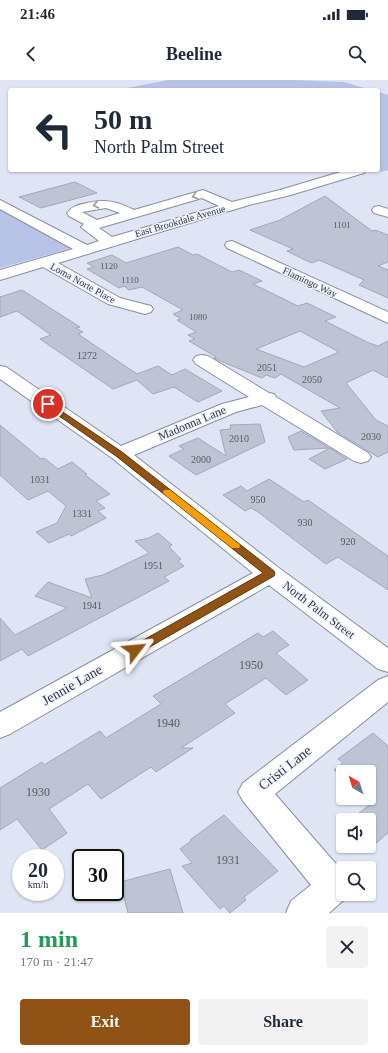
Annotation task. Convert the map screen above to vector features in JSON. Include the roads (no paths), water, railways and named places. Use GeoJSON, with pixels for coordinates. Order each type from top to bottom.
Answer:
{"type":"FeatureCollection","features":[{"type":"Feature","properties":{"kind":"street","name":"East Brookdale Avenue"},"geometry":{"type":"LineString","coordinates":[[0,275],[231,206],[283,193],[353,172]]}},
{"type":"Feature","properties":{"kind":"street"},"geometry":{"type":"LineString","coordinates":[[110,242],[88,227],[203,194],[231,206]]}},
{"type":"Feature","properties":{"kind":"street"},"geometry":{"type":"LineString","coordinates":[[96,225],[74,213],[76,210],[100,203],[110,203],[132,214]]}},
{"type":"Feature","properties":{"kind":"street"},"geometry":{"type":"LineString","coordinates":[[0,204],[84,249]]}},
{"type":"Feature","properties":{"kind":"street","name":"Flamingo Way"},"geometry":{"type":"LineString","coordinates":[[232,245],[388,318]]}},
{"type":"Feature","properties":{"kind":"street","name":"Loma Norte Place"},"geometry":{"type":"LineString","coordinates":[[44,261],[114,301],[145,309]]}},
{"type":"Feature","properties":{"kind":"street"},"geometry":{"type":"LineString","coordinates":[[202,360],[267,398],[361,457]]}},
{"type":"Feature","properties":{"kind":"street","name":"North Palm Street"},"geometry":{"type":"LineString","coordinates":[[0,371],[119,454],[270,574],[388,662]]}},
{"type":"Feature","properties":{"kind":"street","name":"Madonna Lane"},"geometry":{"type":"LineString","coordinates":[[119,454],[229,408],[267,398]]}},
{"type":"Feature","properties":{"kind":"street","name":"Jennie Lane"},"geometry":{"type":"LineString","coordinates":[[0,726],[270,574]]}},
{"type":"Feature","properties":{"kind":"street","name":"Cristi Lane"},"geometry":{"type":"LineString","coordinates":[[303,913],[334,888],[254,792],[388,687]]}}]}
